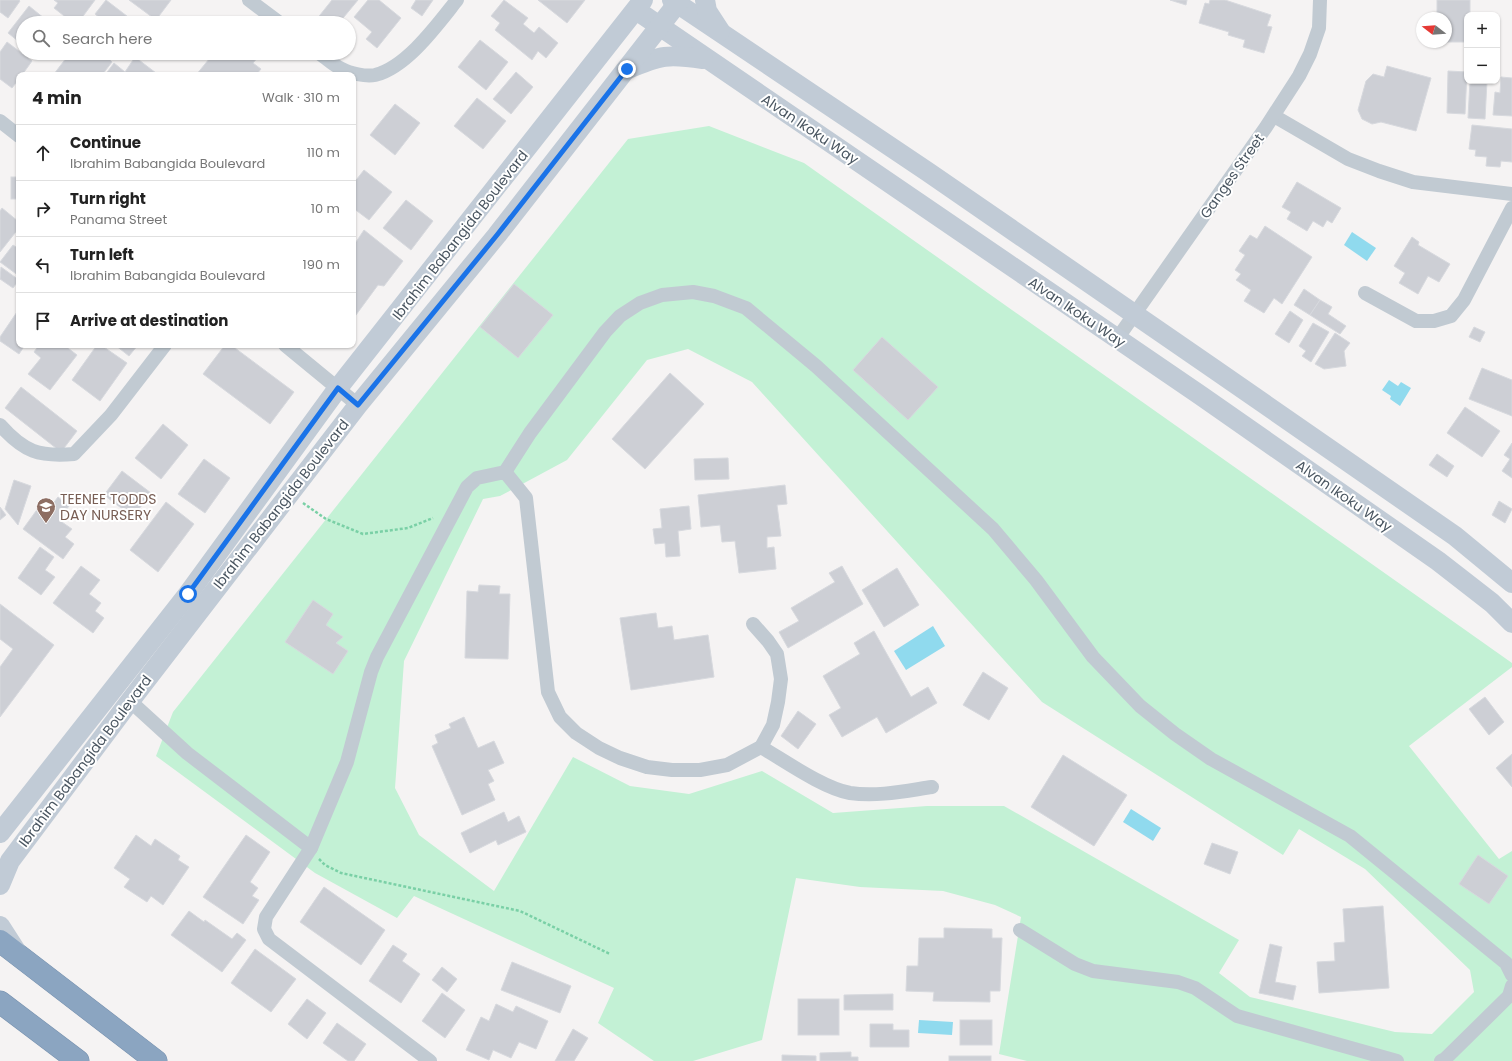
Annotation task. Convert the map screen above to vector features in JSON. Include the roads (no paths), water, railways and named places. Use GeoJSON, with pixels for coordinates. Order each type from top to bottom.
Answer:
{"type":"FeatureCollection","features":[{"type":"Feature","properties":{"kind":"highway"},"geometry":{"type":"LineString","coordinates":[[0,941],[156,1061]]}},
{"type":"Feature","properties":{"kind":"highway"},"geometry":{"type":"LineString","coordinates":[[0,988],[59,1047]]}},
{"type":"Feature","properties":{"kind":"highway"},"geometry":{"type":"LineString","coordinates":[[0,1002],[78,1061]]}},
{"type":"Feature","properties":{"kind":"street"},"geometry":{"type":"LineString","coordinates":[[249,0],[271,16]]}},
{"type":"Feature","properties":{"kind":"street"},"geometry":{"type":"LineString","coordinates":[[356,73],[373,76],[389,70],[423,42],[457,0]]}},
{"type":"Feature","properties":{"kind":"street"},"geometry":{"type":"LineString","coordinates":[[705,0],[707,11],[724,36]]}},
{"type":"Feature","properties":{"kind":"street","name":"Ganges Street"},"geometry":{"type":"LineString","coordinates":[[1117,339],[1274,116],[1299,76],[1310,54],[1319,28],[1320,0]]}},
{"type":"Feature","properties":{"kind":"street"},"geometry":{"type":"LineString","coordinates":[[676,1],[724,36],[1135,314],[1455,536],[1512,584]]}},
{"type":"Feature","properties":{"kind":"street","name":"Ibrahim Babangida Boulevard"},"geometry":{"type":"LineString","coordinates":[[0,885],[10,861],[130,701],[358,405],[502,229],[660,27],[676,1]]}},
{"type":"Feature","properties":{"kind":"street","name":"Ibrahim Babangida Boulevard"},"geometry":{"type":"LineString","coordinates":[[0,833],[188,594],[338,388],[640,5]]}},
{"type":"Feature","properties":{"kind":"street","name":"Alvan Ikoku Way"},"geometry":{"type":"LineString","coordinates":[[640,5],[660,27],[1117,339],[1438,561],[1492,603],[1512,623]]}},
{"type":"Feature","properties":{"kind":"street"},"geometry":{"type":"LineString","coordinates":[[627,69],[655,58],[674,55],[709,60]]}},
{"type":"Feature","properties":{"kind":"street"},"geometry":{"type":"LineString","coordinates":[[329,60],[341,69],[353,72]]}},
{"type":"Feature","properties":{"kind":"street"},"geometry":{"type":"LineString","coordinates":[[1274,116],[1348,159],[1379,171],[1413,182],[1512,194]]}},
{"type":"Feature","properties":{"kind":"street"},"geometry":{"type":"LineString","coordinates":[[0,121],[16,134]]}},
{"type":"Feature","properties":{"kind":"street"},"geometry":{"type":"LineString","coordinates":[[1365,293],[1416,320],[1434,321],[1451,316],[1464,300],[1512,208]]}},
{"type":"Feature","properties":{"kind":"street"},"geometry":{"type":"LineString","coordinates":[[430,1061],[269,939],[264,929],[266,917],[311,848],[347,762],[371,672],[377,657],[467,486],[477,478],[505,472],[530,433],[605,332],[620,316],[640,303],[662,295],[693,292],[714,296],[746,308],[816,366],[993,529],[1036,580],[1093,657],[1140,706],[1175,734],[1211,759],[1350,836],[1506,963],[1512,975]]}},
{"type":"Feature","properties":{"kind":"street"},"geometry":{"type":"LineString","coordinates":[[0,425],[28,450],[52,456],[74,454],[110,415],[163,348]]}},
{"type":"Feature","properties":{"kind":"street"},"geometry":{"type":"LineString","coordinates":[[289,348],[358,405]]}},
{"type":"Feature","properties":{"kind":"street"},"geometry":{"type":"LineString","coordinates":[[505,472],[526,498],[548,692],[560,717],[576,733],[598,748],[647,767],[672,770],[700,770],[727,765],[761,747],[773,725],[781,679],[777,654],[753,624]]}},
{"type":"Feature","properties":{"kind":"street"},"geometry":{"type":"LineString","coordinates":[[130,701],[187,753],[311,848]]}},
{"type":"Feature","properties":{"kind":"street"},"geometry":{"type":"LineString","coordinates":[[761,747],[820,781],[849,793],[878,794],[932,787]]}},
{"type":"Feature","properties":{"kind":"street"},"geometry":{"type":"LineString","coordinates":[[0,926],[20,957]]}},
{"type":"Feature","properties":{"kind":"street"},"geometry":{"type":"LineString","coordinates":[[1020,930],[1075,964],[1093,972],[1178,982],[1195,988],[1237,1016],[1397,1061]]}},
{"type":"Feature","properties":{"kind":"street"},"geometry":{"type":"LineString","coordinates":[[1441,1061],[1445,1059],[1509,996],[1512,986]]}},
{"type":"Feature","properties":{"kind":"water"},"geometry":{"type":"Polygon","coordinates":[[[1352,232],[1376,248],[1367,261],[1344,245],[1352,232]]]}},
{"type":"Feature","properties":{"kind":"water"},"geometry":{"type":"Polygon","coordinates":[[[1389,380],[1398,386],[1401,382],[1411,388],[1400,406],[1390,399],[1391,396],[1382,390],[1389,380]]]}},
{"type":"Feature","properties":{"kind":"water"},"geometry":{"type":"Polygon","coordinates":[[[933,626],[945,646],[906,670],[894,651],[933,626]]]}},
{"type":"Feature","properties":{"kind":"water"},"geometry":{"type":"Polygon","coordinates":[[[1131,809],[1161,828],[1153,841],[1123,822],[1131,809]]]}},
{"type":"Feature","properties":{"kind":"water"},"geometry":{"type":"Polygon","coordinates":[[[919,1020],[953,1022],[952,1035],[918,1033],[919,1020]]]}},
{"type":"Feature","properties":{"kind":"place","name":"TEENEE TODDS DAY NURSERY"},"geometry":{"type":"Point","coordinates":[46,524]}}]}
